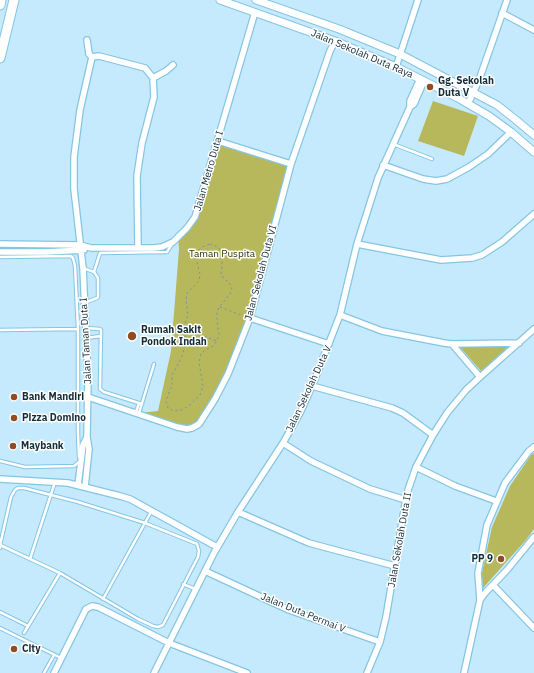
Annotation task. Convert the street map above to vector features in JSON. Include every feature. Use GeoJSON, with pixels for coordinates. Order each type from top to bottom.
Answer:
{"type":"FeatureCollection","features":[{"type":"Feature","properties":{"kind":"highway"},"geometry":{"type":"LineString","coordinates":[[0,5],[1,0]]}},
{"type":"Feature","properties":{"kind":"highway"},"geometry":{"type":"LineString","coordinates":[[0,58],[14,0]]}},
{"type":"Feature","properties":{"kind":"street","name":"Jalan Sekolah Duta Raya"},"geometry":{"type":"LineString","coordinates":[[220,0],[335,41],[396,66],[489,116],[511,132],[534,152]]}},
{"type":"Feature","properties":{"kind":"street","name":"Jalan Sekolah Duta Raya"},"geometry":{"type":"LineString","coordinates":[[256,0],[338,28],[400,54],[497,105],[534,135]]}},
{"type":"Feature","properties":{"kind":"street"},"geometry":{"type":"LineString","coordinates":[[396,66],[418,0]]}},
{"type":"Feature","properties":{"kind":"street"},"geometry":{"type":"LineString","coordinates":[[468,104],[474,93],[507,0]]}},
{"type":"Feature","properties":{"kind":"street","name":"Jalan Metro Duta I"},"geometry":{"type":"LineString","coordinates":[[0,244],[80,245],[92,248],[138,248],[162,247],[173,242],[187,228],[195,217],[255,12]]}},
{"type":"Feature","properties":{"kind":"street"},"geometry":{"type":"LineString","coordinates":[[502,13],[534,30]]}},
{"type":"Feature","properties":{"kind":"street"},"geometry":{"type":"LineString","coordinates":[[87,40],[89,54],[92,57],[99,56],[145,68],[153,78],[154,97],[142,143],[137,176],[138,248]]}},
{"type":"Feature","properties":{"kind":"street","name":"Jalan Sekolah Duta VI"},"geometry":{"type":"LineString","coordinates":[[88,397],[178,427],[187,429],[199,424],[215,399],[228,374],[250,318],[290,164],[330,51],[335,41]]}},
{"type":"Feature","properties":{"kind":"street","name":"Jalan Taman Duta I"},"geometry":{"type":"LineString","coordinates":[[85,487],[89,449],[87,437],[88,397],[82,268],[74,190],[74,157],[80,110],[92,57]]}},
{"type":"Feature","properties":{"kind":"street"},"geometry":{"type":"LineString","coordinates":[[153,78],[166,71],[173,65]]}},
{"type":"Feature","properties":{"kind":"street","name":"Jalan Sekolah Duta V"},"geometry":{"type":"LineString","coordinates":[[154,673],[217,547],[238,512],[284,443],[301,411],[330,344],[340,315],[357,244],[383,165],[410,107],[414,104],[422,80]]}},
{"type":"Feature","properties":{"kind":"street"},"geometry":{"type":"LineString","coordinates":[[383,165],[423,179],[436,181],[447,179],[469,167],[488,154],[511,132]]}},
{"type":"Feature","properties":{"kind":"street"},"geometry":{"type":"LineString","coordinates":[[218,141],[290,164]]}},
{"type":"Feature","properties":{"kind":"street"},"geometry":{"type":"LineString","coordinates":[[357,244],[441,260],[472,258],[482,255],[502,242],[534,214]]}},
{"type":"Feature","properties":{"kind":"street"},"geometry":{"type":"LineString","coordinates":[[15,252],[16,244]]}},
{"type":"Feature","properties":{"kind":"street"},"geometry":{"type":"LineString","coordinates":[[46,244],[46,254]]}},
{"type":"Feature","properties":{"kind":"street","name":"Jalan Metro Duta I"},"geometry":{"type":"LineString","coordinates":[[0,252],[46,254],[80,251],[92,248]]}},
{"type":"Feature","properties":{"kind":"street"},"geometry":{"type":"LineString","coordinates":[[340,315],[382,331],[452,344],[520,343]]}},
{"type":"Feature","properties":{"kind":"street"},"geometry":{"type":"LineString","coordinates":[[250,318],[330,344]]}},
{"type":"Feature","properties":{"kind":"street","name":"Jalan Sekolah Duta II"},"geometry":{"type":"LineString","coordinates":[[367,673],[380,642],[386,616],[407,493],[416,467],[432,435],[447,413],[466,390],[534,329]]}},
{"type":"Feature","properties":{"kind":"street"},"geometry":{"type":"LineString","coordinates":[[452,344],[480,376]]}},
{"type":"Feature","properties":{"kind":"street"},"geometry":{"type":"LineString","coordinates":[[312,386],[392,408],[402,413],[432,435]]}},
{"type":"Feature","properties":{"kind":"street","name":"Jalan Taman Duta I"},"geometry":{"type":"LineString","coordinates":[[78,485],[83,445],[87,437]]}},
{"type":"Feature","properties":{"kind":"street"},"geometry":{"type":"LineString","coordinates":[[284,443],[311,461],[370,489],[406,500]]}},
{"type":"Feature","properties":{"kind":"street"},"geometry":{"type":"LineString","coordinates":[[464,673],[480,600],[478,573],[487,525],[505,483],[528,451],[534,447]]}},
{"type":"Feature","properties":{"kind":"street"},"geometry":{"type":"LineString","coordinates":[[416,467],[454,486],[496,501]]}},
{"type":"Feature","properties":{"kind":"street"},"geometry":{"type":"LineString","coordinates":[[0,479],[55,482],[78,485],[130,499],[217,547]]}},
{"type":"Feature","properties":{"kind":"street"},"geometry":{"type":"LineString","coordinates":[[238,512],[309,543],[395,566]]}},
{"type":"Feature","properties":{"kind":"street"},"geometry":{"type":"LineString","coordinates":[[480,600],[534,537]]}},
{"type":"Feature","properties":{"kind":"street","name":"Jalan Duta Permai V"},"geometry":{"type":"LineString","coordinates":[[204,571],[289,610],[380,642]]}},
{"type":"Feature","properties":{"kind":"street"},"geometry":{"type":"LineString","coordinates":[[493,585],[534,628]]}},
{"type":"Feature","properties":{"kind":"street"},"geometry":{"type":"LineString","coordinates":[[54,673],[86,609],[92,606],[98,607],[169,643],[247,673]]}},
{"type":"Feature","properties":{"kind":"lane"},"geometry":{"type":"LineString","coordinates":[[393,144],[432,159]]}},
{"type":"Feature","properties":{"kind":"lane"},"geometry":{"type":"LineString","coordinates":[[94,272],[100,253],[167,252],[173,242]]}},
{"type":"Feature","properties":{"kind":"lane"},"geometry":{"type":"LineString","coordinates":[[0,257],[46,254],[71,256],[73,258],[75,266],[78,329],[79,463],[74,466],[25,467],[0,461]]}},
{"type":"Feature","properties":{"kind":"lane"},"geometry":{"type":"LineString","coordinates":[[82,268],[94,272],[98,278],[98,297],[84,303]]}},
{"type":"Feature","properties":{"kind":"lane"},"geometry":{"type":"LineString","coordinates":[[85,328],[100,329],[100,389],[104,392],[140,403]]}},
{"type":"Feature","properties":{"kind":"lane"},"geometry":{"type":"LineString","coordinates":[[0,330],[78,329]]}},
{"type":"Feature","properties":{"kind":"lane"},"geometry":{"type":"LineString","coordinates":[[85,338],[101,336]]}},
{"type":"Feature","properties":{"kind":"lane"},"geometry":{"type":"LineString","coordinates":[[137,413],[154,364]]}},
{"type":"Feature","properties":{"kind":"lane"},"geometry":{"type":"LineString","coordinates":[[30,559],[55,482]]}},
{"type":"Feature","properties":{"kind":"lane"},"geometry":{"type":"LineString","coordinates":[[18,488],[24,488],[51,495],[145,523],[197,544],[199,551],[198,557],[163,625],[158,627],[138,620],[60,573],[0,546],[11,497],[15,490],[18,488]]}},
{"type":"Feature","properties":{"kind":"lane"},"geometry":{"type":"LineString","coordinates":[[103,599],[151,511]]}},
{"type":"Feature","properties":{"kind":"lane"},"geometry":{"type":"LineString","coordinates":[[24,633],[60,573]]}},
{"type":"Feature","properties":{"kind":"lane"},"geometry":{"type":"LineString","coordinates":[[183,584],[195,590]]}},
{"type":"Feature","properties":{"kind":"lane"},"geometry":{"type":"LineString","coordinates":[[0,612],[28,626]]}},
{"type":"Feature","properties":{"kind":"lane"},"geometry":{"type":"LineString","coordinates":[[0,628],[54,655],[60,660]]}},
{"type":"Feature","properties":{"kind":"lane"},"geometry":{"type":"LineString","coordinates":[[44,673],[54,655]]}},
{"type":"Feature","properties":{"kind":"lane"},"geometry":{"type":"LineString","coordinates":[[52,658],[60,660]]}},
{"type":"Feature","properties":{"kind":"path"},"geometry":{"type":"LineString","coordinates":[[210,244],[218,247],[223,254],[221,274],[224,279],[229,282],[232,288],[230,294],[220,306],[217,314],[219,334],[217,341],[212,347],[205,350],[201,354],[199,362],[203,386],[200,395],[189,406],[182,410],[174,411],[168,408],[166,401],[172,385],[172,375],[182,357],[185,337],[183,329],[188,315],[186,300],[187,293],[199,281],[200,274],[196,259],[197,252],[202,246],[210,244]]}},
{"type":"Feature","properties":{"kind":"path"},"geometry":{"type":"LineString","coordinates":[[220,306],[250,318]]}},
{"type":"Feature","properties":{"kind":"path"},"geometry":{"type":"LineString","coordinates":[[185,337],[190,340],[206,337],[217,341]]}},
{"type":"Feature","properties":{"kind":"green space"},"geometry":{"type":"Polygon","coordinates":[[[433,101],[478,116],[464,156],[418,141],[433,101]]]}},
{"type":"Feature","properties":{"kind":"green space","name":"Taman Puspita"},"geometry":{"type":"Polygon","coordinates":[[[217,139],[292,163],[250,315],[227,373],[199,423],[178,427],[139,413],[158,411],[171,351],[179,249],[178,236],[192,220],[217,139]]]}},
{"type":"Feature","properties":{"kind":"green space"},"geometry":{"type":"Polygon","coordinates":[[[459,346],[509,346],[481,371],[459,346]]]}},
{"type":"Feature","properties":{"kind":"green space"},"geometry":{"type":"Polygon","coordinates":[[[534,453],[534,529],[483,588],[482,573],[492,527],[510,486],[531,455],[534,453]]]}},
{"type":"Feature","properties":{"kind":"place","name":"Gg. Sekolah Duta V"},"geometry":{"type":"Point","coordinates":[430,87]}},
{"type":"Feature","properties":{"kind":"place","name":"Rumah Sakit Pondok Indah"},"geometry":{"type":"Point","coordinates":[132,336]}},
{"type":"Feature","properties":{"kind":"place","name":"Bank Mandiri"},"geometry":{"type":"Point","coordinates":[14,397]}},
{"type":"Feature","properties":{"kind":"place","name":"Pizza Domino"},"geometry":{"type":"Point","coordinates":[14,418]}},
{"type":"Feature","properties":{"kind":"place","name":"Maybank"},"geometry":{"type":"Point","coordinates":[13,446]}},
{"type":"Feature","properties":{"kind":"place","name":"PP 9"},"geometry":{"type":"Point","coordinates":[501,559]}},
{"type":"Feature","properties":{"kind":"place","name":"City"},"geometry":{"type":"Point","coordinates":[14,649]}}]}
